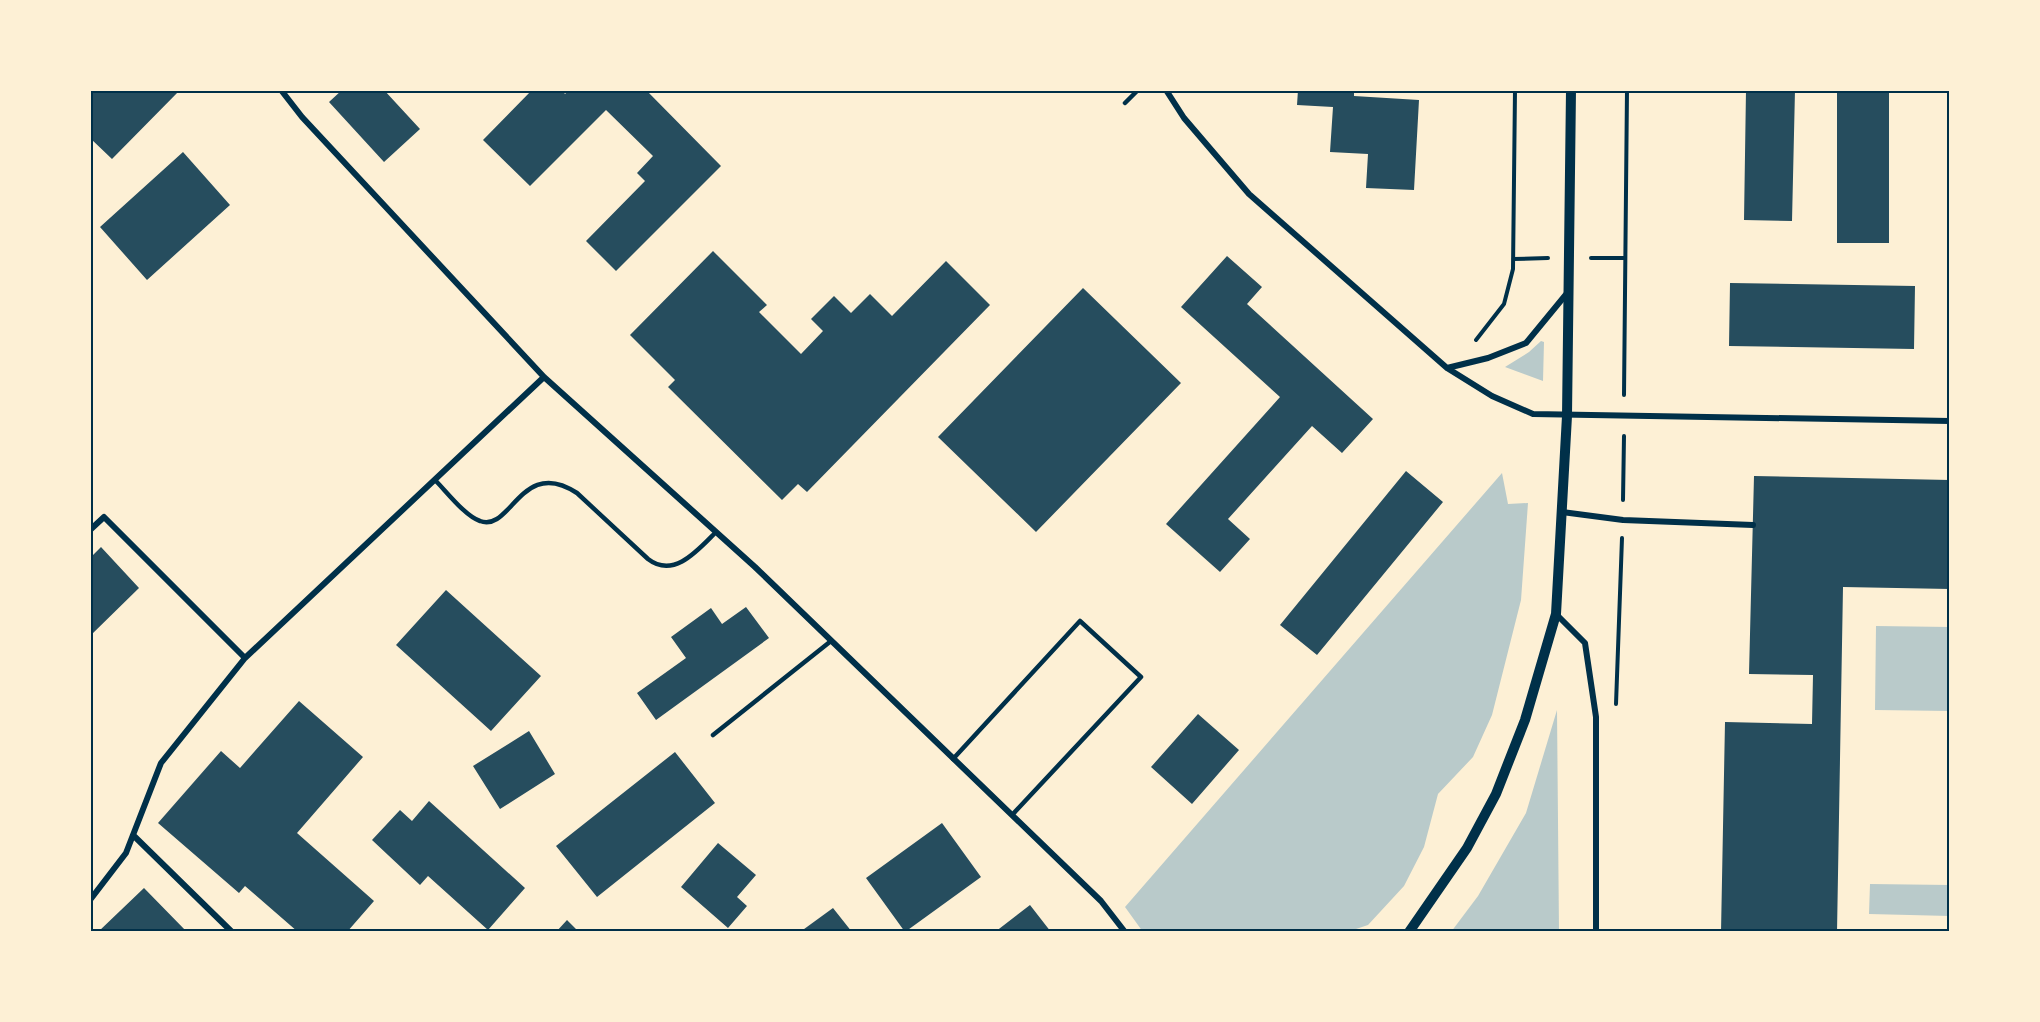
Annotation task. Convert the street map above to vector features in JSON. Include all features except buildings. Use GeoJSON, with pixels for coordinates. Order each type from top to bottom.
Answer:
{"type":"FeatureCollection","features":[{"type":"Feature","properties":{"kind":"street"},"geometry":{"type":"LineString","coordinates":[[281,90],[302,117],[544,377],[716,532],[831,641],[1101,901],[1125,932]]}},
{"type":"Feature","properties":{"kind":"street"},"geometry":{"type":"LineString","coordinates":[[1166,90],[1184,118],[1249,194],[1447,368],[1492,396],[1533,414],[1950,421]]}},
{"type":"Feature","properties":{"kind":"street"},"geometry":{"type":"LineString","coordinates":[[1409,932],[1467,848],[1496,794],[1525,720],[1556,614],[1567,416],[1571,90]]}},
{"type":"Feature","properties":{"kind":"street"},"geometry":{"type":"LineString","coordinates":[[1447,368],[1488,358],[1526,343],[1568,291]]}},
{"type":"Feature","properties":{"kind":"street"},"geometry":{"type":"LineString","coordinates":[[90,900],[126,853],[161,763],[245,658],[544,377]]}},
{"type":"Feature","properties":{"kind":"street"},"geometry":{"type":"LineString","coordinates":[[1562,512],[1623,520],[1753,525]]}},
{"type":"Feature","properties":{"kind":"street"},"geometry":{"type":"LineString","coordinates":[[90,530],[104,516],[245,658]]}},
{"type":"Feature","properties":{"kind":"street"},"geometry":{"type":"LineString","coordinates":[[1556,614],[1585,643],[1596,717],[1596,932]]}},
{"type":"Feature","properties":{"kind":"street"},"geometry":{"type":"LineString","coordinates":[[133,835],[232,932]]}},
{"type":"Feature","properties":{"kind":"lane"},"geometry":{"type":"LineString","coordinates":[[1125,103],[1138,90]]}},
{"type":"Feature","properties":{"kind":"lane"},"geometry":{"type":"LineString","coordinates":[[435,480],[469,514],[484,522],[494,520],[503,514],[528,489],[550,482],[563,484],[577,493],[648,559],[663,566],[678,564],[694,554],[716,532]]}},
{"type":"Feature","properties":{"kind":"lane"},"geometry":{"type":"LineString","coordinates":[[953,759],[1080,621],[1141,677],[1012,815]]}},
{"type":"Feature","properties":{"kind":"lane"},"geometry":{"type":"LineString","coordinates":[[713,735],[831,641]]}},
{"type":"Feature","properties":{"kind":"path"},"geometry":{"type":"LineString","coordinates":[[1447,368],[1481,335],[1504,304],[1513,268],[1515,90]]}},
{"type":"Feature","properties":{"kind":"shaded area"},"geometry":{"type":"Polygon","coordinates":[[[1541,341],[1544,342],[1543,381],[1505,367],[1529,352],[1541,341]]]}},
{"type":"Feature","properties":{"kind":"shaded area"},"geometry":{"type":"Polygon","coordinates":[[[1502,473],[1508,504],[1528,503],[1521,600],[1492,715],[1473,757],[1438,794],[1424,847],[1404,886],[1368,925],[1347,932],[1143,932],[1125,907],[1502,473]]]}},
{"type":"Feature","properties":{"kind":"shaded area"},"geometry":{"type":"Polygon","coordinates":[[[1876,626],[1950,627],[1950,711],[1875,710],[1876,626]]]}},
{"type":"Feature","properties":{"kind":"shaded area"},"geometry":{"type":"Polygon","coordinates":[[[1557,710],[1559,932],[1451,932],[1478,896],[1526,813],[1557,710]]]}},
{"type":"Feature","properties":{"kind":"shaded area"},"geometry":{"type":"Polygon","coordinates":[[[1870,884],[1950,885],[1950,916],[1869,914],[1870,884]]]}}]}
